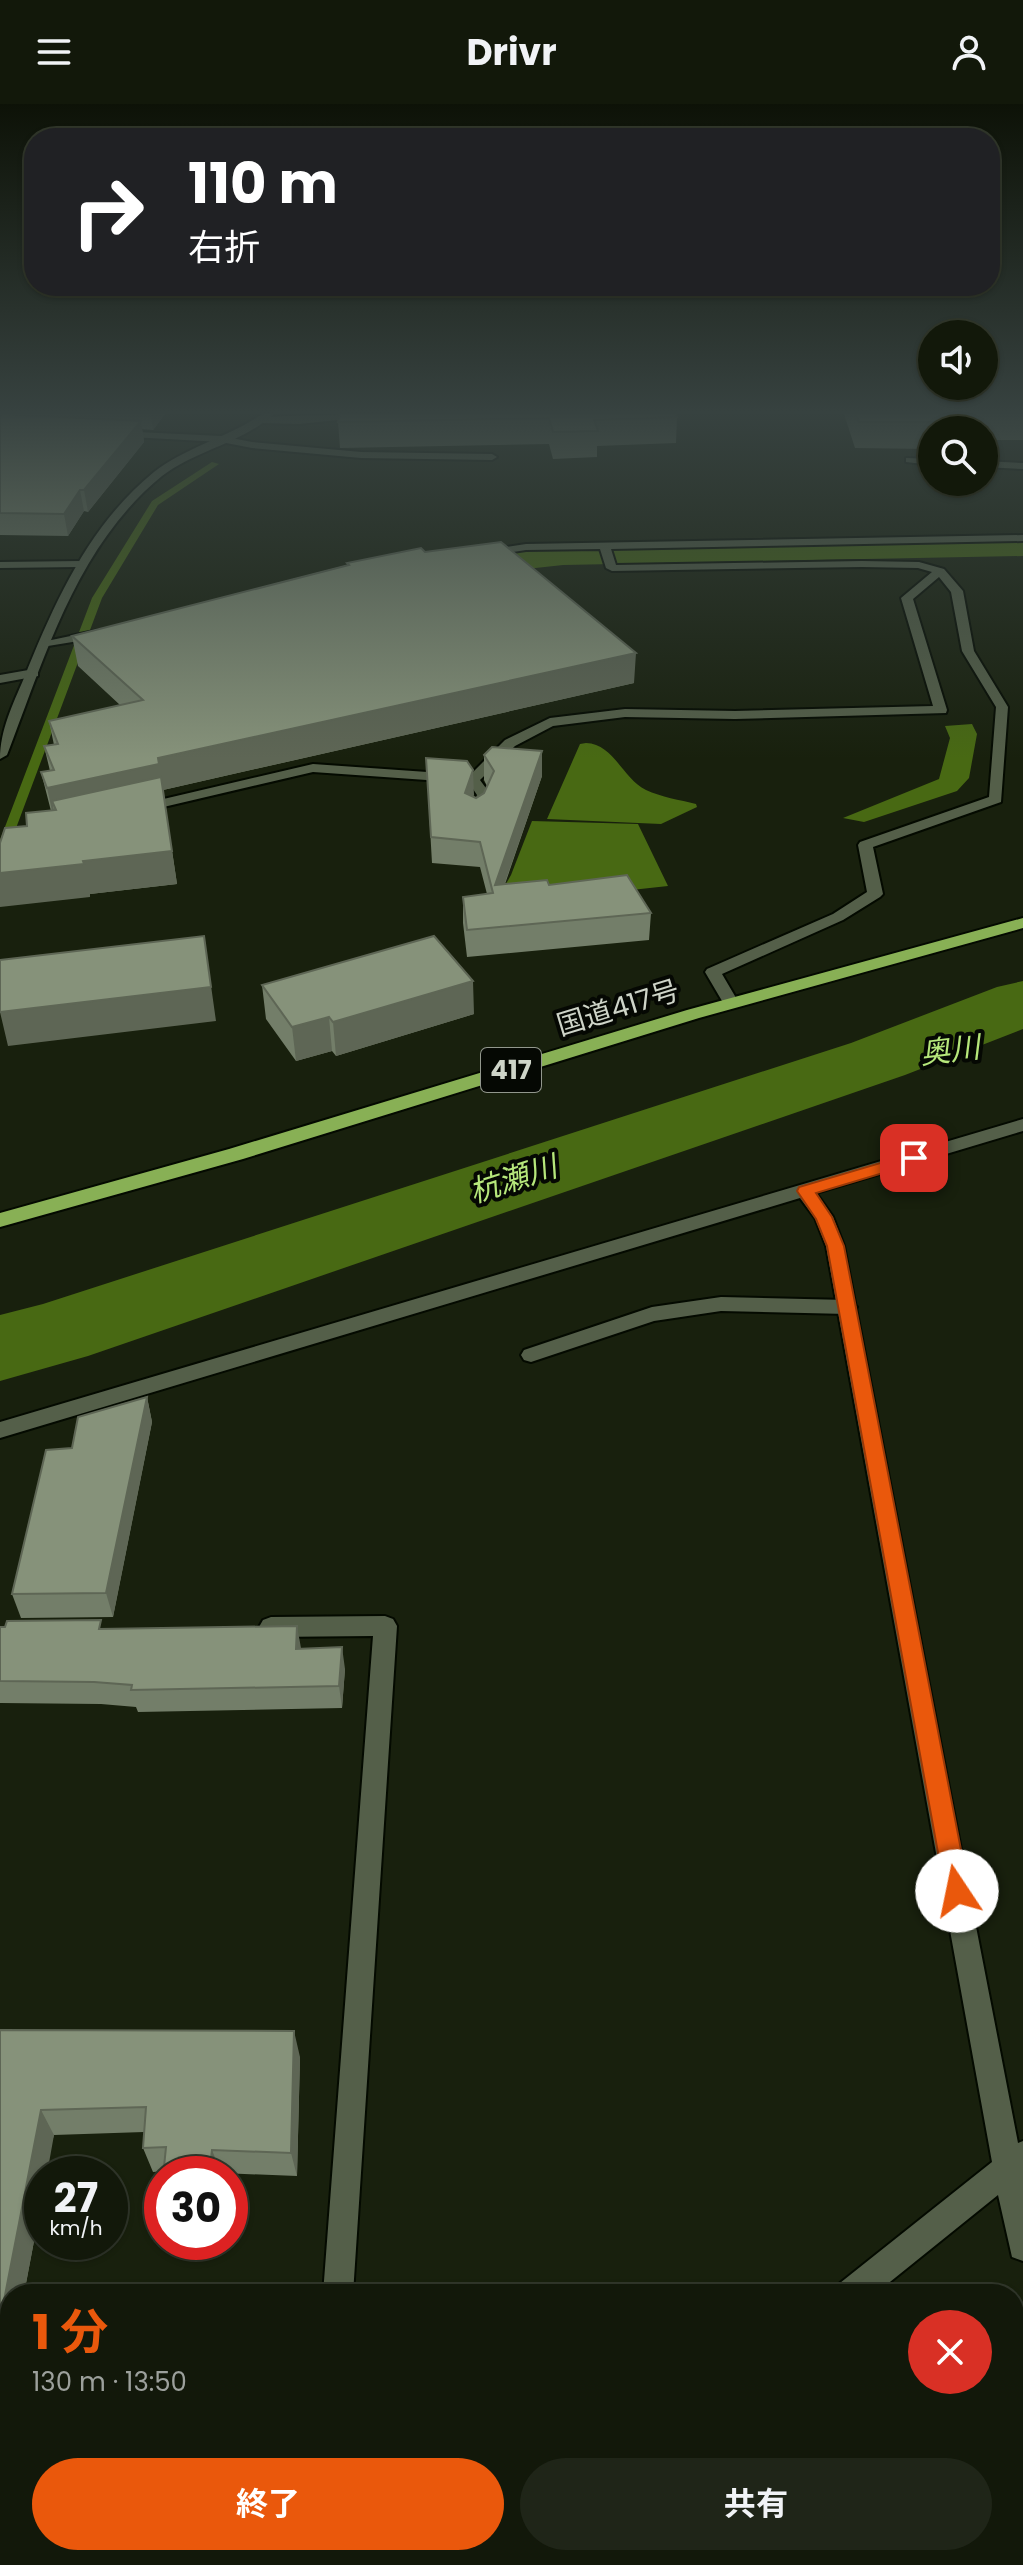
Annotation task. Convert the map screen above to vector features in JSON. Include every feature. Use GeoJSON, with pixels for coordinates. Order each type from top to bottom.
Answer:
{"type":"FeatureCollection","features":[{"type":"Feature","properties":{"kind":"highway","name":"国道417号"},"geometry":{"type":"LineString","coordinates":[[0,1220],[236,1154],[731,1003],[1023,923]]}},
{"type":"Feature","properties":{"kind":"street"},"geometry":{"type":"LineString","coordinates":[[0,755],[80,564],[106,529]]}},
{"type":"Feature","properties":{"kind":"street"},"geometry":{"type":"LineString","coordinates":[[467,556],[526,547],[1023,538]]}},
{"type":"Feature","properties":{"kind":"street"},"geometry":{"type":"LineString","coordinates":[[604,545],[612,568],[862,564],[919,565],[940,571],[957,591],[968,651],[1002,707],[996,799],[865,845],[875,894],[838,917],[713,972],[731,1003]]}},
{"type":"Feature","properties":{"kind":"street"},"geometry":{"type":"LineString","coordinates":[[0,565],[80,564]]}},
{"type":"Feature","properties":{"kind":"street"},"geometry":{"type":"LineString","coordinates":[[130,811],[313,768],[473,779],[510,743],[550,722],[625,713],[765,715],[941,710],[907,598],[940,571]]}},
{"type":"Feature","properties":{"kind":"street"},"geometry":{"type":"LineString","coordinates":[[48,642],[117,630]]}},
{"type":"Feature","properties":{"kind":"street"},"geometry":{"type":"LineString","coordinates":[[0,679],[34,673]]}},
{"type":"Feature","properties":{"kind":"street"},"geometry":{"type":"LineString","coordinates":[[473,779],[484,795],[475,817]]}},
{"type":"Feature","properties":{"kind":"street"},"geometry":{"type":"LineString","coordinates":[[0,1430],[1023,1125]]}},
{"type":"Feature","properties":{"kind":"street"},"geometry":{"type":"LineString","coordinates":[[805,1191],[824,1217],[835,1246],[1016,2162],[1023,2246]]}},
{"type":"Feature","properties":{"kind":"street"},"geometry":{"type":"LineString","coordinates":[[531,1355],[652,1314],[721,1304],[847,1307]]}},
{"type":"Feature","properties":{"kind":"street"},"geometry":{"type":"LineString","coordinates":[[246,1628],[385,1626],[339,2284]]}},
{"type":"Feature","properties":{"kind":"street"},"geometry":{"type":"LineString","coordinates":[[864,2284],[1016,2162]]}},
{"type":"Feature","properties":{"kind":"shaded area"},"geometry":{"type":"Polygon","coordinates":[[[972,724],[977,734],[969,778],[957,791],[864,822],[843,818],[939,779],[950,738],[945,726],[972,724]]]}},
{"type":"Feature","properties":{"kind":"shaded area"},"geometry":{"type":"Polygon","coordinates":[[[580,744],[604,749],[630,778],[646,790],[696,804],[697,807],[661,824],[547,819],[580,744]]]}},
{"type":"Feature","properties":{"kind":"shaded area"},"geometry":{"type":"Polygon","coordinates":[[[532,821],[638,824],[668,886],[494,905],[511,875],[532,821]]]}},
{"type":"Feature","properties":{"kind":"building"},"geometry":{"type":"Polygon","coordinates":[[[501,542],[636,653],[158,758],[159,764],[47,788],[41,772],[54,770],[44,746],[58,744],[49,721],[143,700],[72,636],[349,565],[347,563],[421,548],[425,552],[501,542]]]}},
{"type":"Feature","properties":{"kind":"building"},"geometry":{"type":"Polygon","coordinates":[[[492,747],[542,751],[495,885],[547,880],[549,885],[627,875],[651,913],[467,930],[463,897],[493,893],[480,842],[431,837],[426,758],[467,761],[473,770],[465,793],[476,798],[484,793],[494,771],[484,755],[492,747]]]}},
{"type":"Feature","properties":{"kind":"building"},"geometry":{"type":"Polygon","coordinates":[[[161,777],[172,851],[0,873],[0,843],[5,828],[27,826],[26,813],[56,810],[52,801],[161,777]]]}},
{"type":"Feature","properties":{"kind":"building"},"geometry":{"type":"Polygon","coordinates":[[[204,936],[211,987],[0,1012],[0,960],[204,936]]]}},
{"type":"Feature","properties":{"kind":"building"},"geometry":{"type":"Polygon","coordinates":[[[434,936],[473,981],[333,1022],[329,1017],[292,1027],[262,985],[434,936]]]}},
{"type":"Feature","properties":{"kind":"building"},"geometry":{"type":"Polygon","coordinates":[[[147,1397],[106,1593],[12,1594],[46,1450],[72,1448],[78,1417],[147,1397]]]}},
{"type":"Feature","properties":{"kind":"building"},"geometry":{"type":"Polygon","coordinates":[[[101,1620],[99,1629],[297,1626],[296,1649],[342,1647],[339,1686],[131,1690],[132,1685],[94,1682],[0,1681],[0,1627],[5,1627],[7,1621],[101,1620]]]}},
{"type":"Feature","properties":{"kind":"building"},"geometry":{"type":"Polygon","coordinates":[[[0,2030],[294,2031],[291,2153],[212,2150],[211,2156],[165,2156],[166,2147],[143,2148],[146,2107],[41,2110],[32,2156],[24,2156],[24,2197],[7,2284],[0,2284],[0,2030]]]}},
{"type":"Feature","properties":{"kind":"waterway"},"geometry":{"type":"LineString","coordinates":[[0,855],[97,598],[139,529]]}},
{"type":"Feature","properties":{"kind":"waterway"},"geometry":{"type":"LineString","coordinates":[[451,568],[563,556],[1023,547]]}},
{"type":"Feature","properties":{"kind":"waterway","name":"杭瀬川"},"geometry":{"type":"LineString","coordinates":[[0,1348],[56,1333],[878,1059],[1023,1003]]}},
{"type":"Feature","properties":{"kind":"route"},"geometry":{"type":"LineString","coordinates":[[914,1158],[805,1191],[824,1217],[835,1246],[957,1891]]}},
{"type":"Feature","properties":{"kind":"water label","name":"奥川"},"geometry":{"type":"Point","coordinates":[950,1050]}}]}
